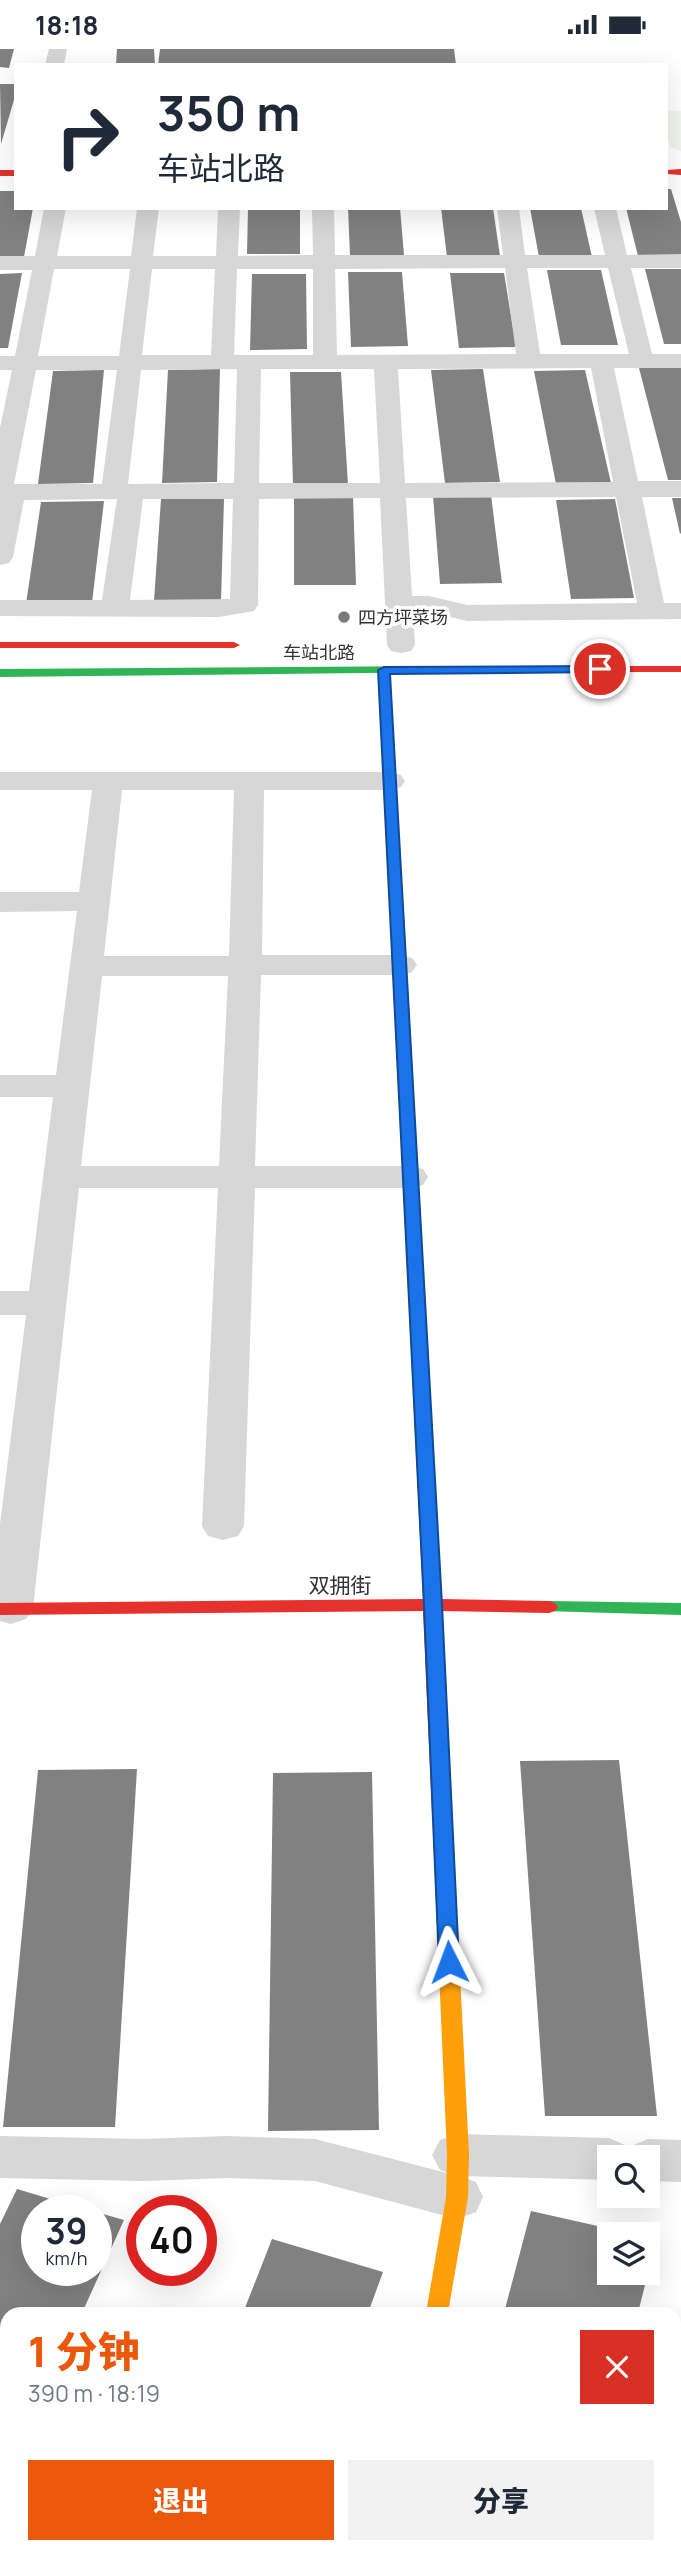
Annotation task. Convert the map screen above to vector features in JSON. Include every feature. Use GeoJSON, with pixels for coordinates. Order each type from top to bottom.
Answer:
{"type":"FeatureCollection","features":[{"type":"Feature","properties":{"kind":"street"},"geometry":{"type":"LineString","coordinates":[[0,557],[4,492],[24,363],[55,210]]}},
{"type":"Feature","properties":{"kind":"street"},"geometry":{"type":"LineString","coordinates":[[115,608],[129,362],[148,210]]}},
{"type":"Feature","properties":{"kind":"street"},"geometry":{"type":"LineString","coordinates":[[222,362],[229,210]]}},
{"type":"Feature","properties":{"kind":"street"},"geometry":{"type":"LineString","coordinates":[[323,210],[325,362]]}},
{"type":"Feature","properties":{"kind":"street"},"geometry":{"type":"LineString","coordinates":[[508,210],[529,362]]}},
{"type":"Feature","properties":{"kind":"street"},"geometry":{"type":"LineString","coordinates":[[605,210],[642,361]]}},
{"type":"Feature","properties":{"kind":"street"},"geometry":{"type":"LineString","coordinates":[[0,263],[681,261]]}},
{"type":"Feature","properties":{"kind":"street"},"geometry":{"type":"LineString","coordinates":[[601,361],[652,611]]}},
{"type":"Feature","properties":{"kind":"street"},"geometry":{"type":"LineString","coordinates":[[0,363],[681,361]]}},
{"type":"Feature","properties":{"kind":"street"},"geometry":{"type":"LineString","coordinates":[[0,608],[219,609],[244,605],[249,362]]}},
{"type":"Feature","properties":{"kind":"street"},"geometry":{"type":"LineString","coordinates":[[386,362],[401,645]]}},
{"type":"Feature","properties":{"kind":"street"},"geometry":{"type":"LineString","coordinates":[[4,492],[681,489]]}},
{"type":"Feature","properties":{"kind":"street"},"geometry":{"type":"LineString","coordinates":[[398,604],[429,604],[467,613],[681,611]]}},
{"type":"Feature","properties":{"kind":"street"},"geometry":{"type":"LineString","coordinates":[[0,645],[249,645]]}},
{"type":"Feature","properties":{"kind":"street","name":"车站北路"},"geometry":{"type":"LineString","coordinates":[[0,673],[681,669]]}},
{"type":"Feature","properties":{"kind":"street"},"geometry":{"type":"LineString","coordinates":[[384,670],[433,1605],[458,2176],[438,2307]]}},
{"type":"Feature","properties":{"kind":"street"},"geometry":{"type":"LineString","coordinates":[[0,781],[390,781]]}},
{"type":"Feature","properties":{"kind":"street"},"geometry":{"type":"LineString","coordinates":[[6,1609],[47,1303],[108,781]]}},
{"type":"Feature","properties":{"kind":"street"},"geometry":{"type":"LineString","coordinates":[[223,1526],[245,965],[249,781]]}},
{"type":"Feature","properties":{"kind":"street"},"geometry":{"type":"LineString","coordinates":[[0,902],[94,901]]}},
{"type":"Feature","properties":{"kind":"street"},"geometry":{"type":"LineString","coordinates":[[86,966],[400,965]]}},
{"type":"Feature","properties":{"kind":"street"},"geometry":{"type":"LineString","coordinates":[[0,1086],[73,1086]]}},
{"type":"Feature","properties":{"kind":"street"},"geometry":{"type":"LineString","coordinates":[[62,1177],[411,1177]]}},
{"type":"Feature","properties":{"kind":"street"},"geometry":{"type":"LineString","coordinates":[[0,1303],[47,1303]]}},
{"type":"Feature","properties":{"kind":"street","name":"双拥街"},"geometry":{"type":"LineString","coordinates":[[6,1609],[433,1605],[681,1609]]}},
{"type":"Feature","properties":{"kind":"street"},"geometry":{"type":"LineString","coordinates":[[0,2157],[143,2160],[227,2157],[315,2160],[458,2176],[597,2160]]}},
{"type":"Feature","properties":{"kind":"street"},"geometry":{"type":"LineString","coordinates":[[660,2160],[681,2161]]}},
{"type":"Feature","properties":{"kind":"shaded area"},"geometry":{"type":"Polygon","coordinates":[[[668,111],[681,111],[681,151],[670,147],[668,111]]]}},
{"type":"Feature","properties":{"kind":"building"},"geometry":{"type":"Polygon","coordinates":[[[0,49],[14,49],[9,68],[0,67],[0,49]]]}},
{"type":"Feature","properties":{"kind":"building"},"geometry":{"type":"Polygon","coordinates":[[[117,49],[154,49],[155,63],[116,63],[117,49]]]}},
{"type":"Feature","properties":{"kind":"building"},"geometry":{"type":"Polygon","coordinates":[[[160,49],[454,49],[456,63],[158,63],[160,49]]]}},
{"type":"Feature","properties":{"kind":"building"},"geometry":{"type":"Polygon","coordinates":[[[0,84],[14,84],[14,100],[1,144],[0,84]]]}},
{"type":"Feature","properties":{"kind":"building"},"geometry":{"type":"Polygon","coordinates":[[[668,189],[671,189],[681,222],[681,256],[638,256],[626,210],[668,210],[668,189]]]}},
{"type":"Feature","properties":{"kind":"building"},"geometry":{"type":"Polygon","coordinates":[[[0,191],[14,191],[14,210],[33,210],[24,257],[0,257],[0,191]]]}},
{"type":"Feature","properties":{"kind":"building"},"geometry":{"type":"Polygon","coordinates":[[[248,210],[300,210],[300,254],[247,254],[248,210]]]}},
{"type":"Feature","properties":{"kind":"building"},"geometry":{"type":"Polygon","coordinates":[[[348,210],[400,210],[404,255],[350,256],[348,210]]]}},
{"type":"Feature","properties":{"kind":"building"},"geometry":{"type":"Polygon","coordinates":[[[441,210],[493,210],[500,256],[447,257],[441,210]]]}},
{"type":"Feature","properties":{"kind":"building"},"geometry":{"type":"Polygon","coordinates":[[[530,210],[581,210],[592,257],[539,257],[530,210]]]}},
{"type":"Feature","properties":{"kind":"building"},"geometry":{"type":"Polygon","coordinates":[[[645,269],[681,269],[681,344],[664,344],[645,269]]]}},
{"type":"Feature","properties":{"kind":"building"},"geometry":{"type":"Polygon","coordinates":[[[547,270],[601,270],[618,345],[561,345],[547,270]]]}},
{"type":"Feature","properties":{"kind":"building"},"geometry":{"type":"Polygon","coordinates":[[[348,272],[402,272],[408,346],[351,347],[348,272]]]}},
{"type":"Feature","properties":{"kind":"building"},"geometry":{"type":"Polygon","coordinates":[[[22,273],[8,348],[0,348],[0,274],[22,273]]]}},
{"type":"Feature","properties":{"kind":"building"},"geometry":{"type":"Polygon","coordinates":[[[450,273],[504,273],[516,347],[459,348],[450,273]]]}},
{"type":"Feature","properties":{"kind":"building"},"geometry":{"type":"Polygon","coordinates":[[[252,274],[306,274],[307,349],[250,350],[252,274]]]}},
{"type":"Feature","properties":{"kind":"building"},"geometry":{"type":"Polygon","coordinates":[[[681,367],[681,480],[668,480],[639,368],[681,367]]]}},
{"type":"Feature","properties":{"kind":"building"},"geometry":{"type":"Polygon","coordinates":[[[220,369],[217,482],[162,483],[168,370],[220,369]]]}},
{"type":"Feature","properties":{"kind":"building"},"geometry":{"type":"Polygon","coordinates":[[[483,369],[500,482],[445,483],[431,370],[483,369]]]}},
{"type":"Feature","properties":{"kind":"building"},"geometry":{"type":"Polygon","coordinates":[[[104,370],[93,483],[38,484],[53,371],[104,370]]]}},
{"type":"Feature","properties":{"kind":"building"},"geometry":{"type":"Polygon","coordinates":[[[585,370],[611,483],[556,484],[534,371],[585,370]]]}},
{"type":"Feature","properties":{"kind":"building"},"geometry":{"type":"Polygon","coordinates":[[[290,372],[341,372],[348,485],[293,486],[290,372]]]}},
{"type":"Feature","properties":{"kind":"building"},"geometry":{"type":"Polygon","coordinates":[[[491,495],[502,583],[440,584],[433,496],[491,495]]]}},
{"type":"Feature","properties":{"kind":"building"},"geometry":{"type":"Polygon","coordinates":[[[294,497],[353,497],[356,585],[294,585],[294,497]]]}},
{"type":"Feature","properties":{"kind":"building"},"geometry":{"type":"Polygon","coordinates":[[[672,498],[681,498],[680,534],[672,498]]]}},
{"type":"Feature","properties":{"kind":"building"},"geometry":{"type":"Polygon","coordinates":[[[161,499],[224,499],[221,601],[154,601],[161,499]]]}},
{"type":"Feature","properties":{"kind":"building"},"geometry":{"type":"Polygon","coordinates":[[[615,499],[634,598],[571,599],[556,500],[615,499]]]}},
{"type":"Feature","properties":{"kind":"building"},"geometry":{"type":"Polygon","coordinates":[[[104,501],[92,603],[26,604],[41,502],[104,501]]]}},
{"type":"Feature","properties":{"kind":"building"},"geometry":{"type":"Polygon","coordinates":[[[619,1760],[657,2116],[545,2116],[520,1761],[619,1760]]]}},
{"type":"Feature","properties":{"kind":"building"},"geometry":{"type":"Polygon","coordinates":[[[137,1769],[115,2127],[3,2127],[38,1770],[137,1769]]]}},
{"type":"Feature","properties":{"kind":"building"},"geometry":{"type":"Polygon","coordinates":[[[372,1772],[379,2130],[268,2131],[273,1773],[372,1772]]]}},
{"type":"Feature","properties":{"kind":"building"},"geometry":{"type":"Polygon","coordinates":[[[17,2189],[37,2195],[21,2195],[21,2286],[94,2286],[85,2307],[0,2307],[0,2224],[17,2189]]]}},
{"type":"Feature","properties":{"kind":"building"},"geometry":{"type":"Polygon","coordinates":[[[531,2211],[597,2226],[597,2285],[645,2285],[640,2307],[506,2307],[531,2211]]]}},
{"type":"Feature","properties":{"kind":"building"},"geometry":{"type":"Polygon","coordinates":[[[112,2217],[124,2220],[112,2247],[112,2217]]]}},
{"type":"Feature","properties":{"kind":"building"},"geometry":{"type":"Polygon","coordinates":[[[272,2239],[383,2272],[370,2307],[245,2307],[272,2239]]]}},
{"type":"Feature","properties":{"kind":"traffic: fast"},"geometry":{"type":"LineString","coordinates":[[0,673],[447,670]]}},
{"type":"Feature","properties":{"kind":"traffic: fast"},"geometry":{"type":"LineString","coordinates":[[398,935],[412,1206]]}},
{"type":"Feature","properties":{"kind":"traffic: fast"},"geometry":{"type":"LineString","coordinates":[[549,1607],[681,1609]]}},
{"type":"Feature","properties":{"kind":"traffic: slow"},"geometry":{"type":"LineString","coordinates":[[384,670],[398,935]]}},
{"type":"Feature","properties":{"kind":"traffic: slow"},"geometry":{"type":"LineString","coordinates":[[438,2307],[457,2197],[458,2155],[442,1812]]}},
{"type":"Feature","properties":{"kind":"traffic: jam"},"geometry":{"type":"LineString","coordinates":[[668,172],[681,172]]}},
{"type":"Feature","properties":{"kind":"traffic: jam"},"geometry":{"type":"LineString","coordinates":[[0,173],[14,173]]}},
{"type":"Feature","properties":{"kind":"traffic: jam"},"geometry":{"type":"LineString","coordinates":[[0,645],[234,645]]}},
{"type":"Feature","properties":{"kind":"traffic: jam"},"geometry":{"type":"LineString","coordinates":[[447,670],[681,669]]}},
{"type":"Feature","properties":{"kind":"traffic: jam"},"geometry":{"type":"LineString","coordinates":[[412,1206],[442,1812]]}},
{"type":"Feature","properties":{"kind":"traffic: jam"},"geometry":{"type":"LineString","coordinates":[[0,1609],[433,1605],[549,1607]]}},
{"type":"Feature","properties":{"kind":"place","name":"四方坪菜场"},"geometry":{"type":"Point","coordinates":[344,617]}},
{"type":"Feature","properties":{"kind":"route"},"geometry":{"type":"LineString","coordinates":[[449,1962],[384,670],[600,669]]}}]}
